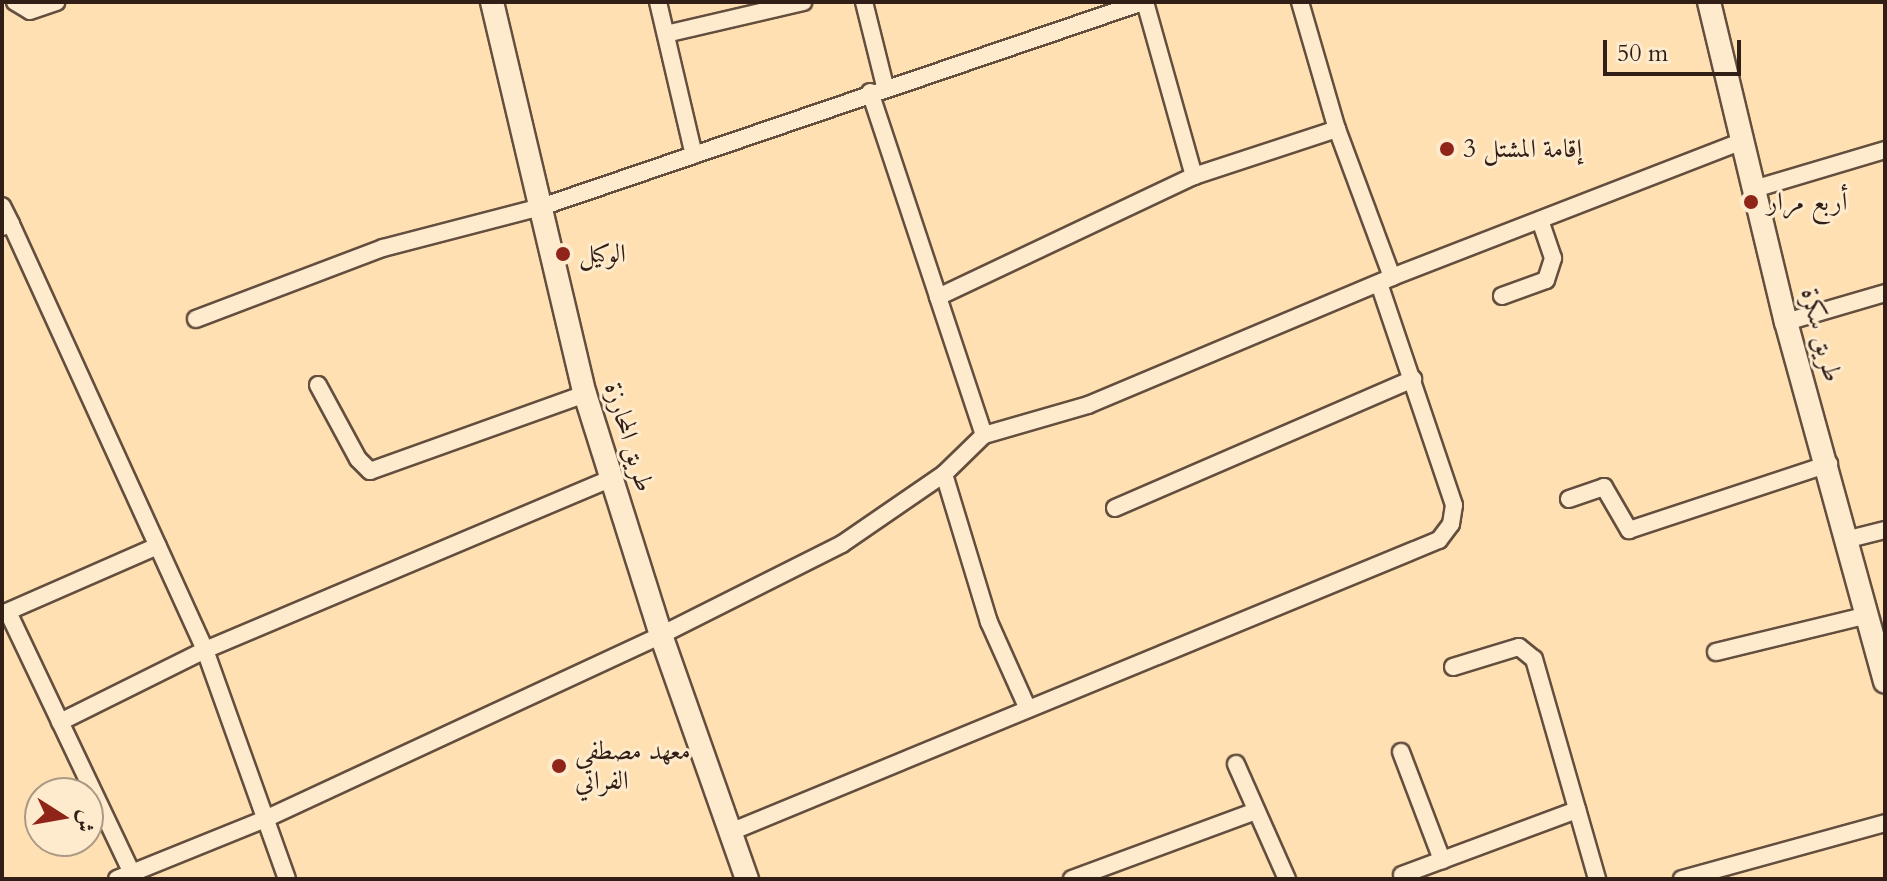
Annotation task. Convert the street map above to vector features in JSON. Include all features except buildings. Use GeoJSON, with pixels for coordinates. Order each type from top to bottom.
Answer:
{"type":"FeatureCollection","features":[{"type":"Feature","properties":{"kind":"main road","name":"طريق المحارزة"},"geometry":{"type":"LineString","coordinates":[[492,2],[544,206],[585,394],[661,635],[728,833],[747,879]]}},
{"type":"Feature","properties":{"kind":"main road","name":"طريق سكرة"},"geometry":{"type":"LineString","coordinates":[[1714,3],[1742,141],[1786,322],[1829,464],[1885,682]]}},
{"type":"Feature","properties":{"kind":"street"},"geometry":{"type":"LineString","coordinates":[[15,2],[30,11],[56,2]]}},
{"type":"Feature","properties":{"kind":"street"},"geometry":{"type":"LineString","coordinates":[[658,2],[694,155]]}},
{"type":"Feature","properties":{"kind":"street"},"geometry":{"type":"LineString","coordinates":[[666,34],[803,2]]}},
{"type":"Feature","properties":{"kind":"street"},"geometry":{"type":"LineString","coordinates":[[864,2],[878,89],[938,297],[984,435]]}},
{"type":"Feature","properties":{"kind":"street"},"geometry":{"type":"LineString","coordinates":[[196,319],[383,248],[544,206],[878,89],[1144,2],[1194,176]]}},
{"type":"Feature","properties":{"kind":"street"},"geometry":{"type":"LineString","coordinates":[[728,833],[1439,540],[1451,524],[1454,505],[1300,2]]}},
{"type":"Feature","properties":{"kind":"street"},"geometry":{"type":"LineString","coordinates":[[938,297],[1194,176],[1337,129]]}},
{"type":"Feature","properties":{"kind":"street"},"geometry":{"type":"LineString","coordinates":[[158,546],[5,613],[60,722],[124,876],[263,820],[661,635],[842,544],[944,474],[984,435],[1088,405],[1385,280],[1742,141]]}},
{"type":"Feature","properties":{"kind":"street"},"geometry":{"type":"LineString","coordinates":[[1754,189],[1885,150]]}},
{"type":"Feature","properties":{"kind":"street"},"geometry":{"type":"LineString","coordinates":[[2,206],[6,226],[205,650],[263,820],[287,879]]}},
{"type":"Feature","properties":{"kind":"street"},"geometry":{"type":"LineString","coordinates":[[1502,296],[1546,280],[1553,258],[1540,220]]}},
{"type":"Feature","properties":{"kind":"street"},"geometry":{"type":"LineString","coordinates":[[1786,322],[1885,293]]}},
{"type":"Feature","properties":{"kind":"street"},"geometry":{"type":"LineString","coordinates":[[1115,508],[1413,379]]}},
{"type":"Feature","properties":{"kind":"street"},"geometry":{"type":"LineString","coordinates":[[318,385],[358,459],[370,471],[585,394]]}},
{"type":"Feature","properties":{"kind":"street"},"geometry":{"type":"LineString","coordinates":[[1569,499],[1604,487],[1629,530],[1829,464]]}},
{"type":"Feature","properties":{"kind":"street"},"geometry":{"type":"LineString","coordinates":[[944,474],[989,622],[1028,709]]}},
{"type":"Feature","properties":{"kind":"street"},"geometry":{"type":"LineString","coordinates":[[60,722],[205,650],[613,478]]}},
{"type":"Feature","properties":{"kind":"street"},"geometry":{"type":"LineString","coordinates":[[1849,539],[1885,530]]}},
{"type":"Feature","properties":{"kind":"street"},"geometry":{"type":"LineString","coordinates":[[1716,652],[1868,615]]}},
{"type":"Feature","properties":{"kind":"street"},"geometry":{"type":"LineString","coordinates":[[1453,667],[1493,652],[1527,649],[1534,659],[1597,879]]}},
{"type":"Feature","properties":{"kind":"street"},"geometry":{"type":"LineString","coordinates":[[1401,752],[1442,860]]}},
{"type":"Feature","properties":{"kind":"street"},"geometry":{"type":"LineString","coordinates":[[1236,764],[1287,879]]}},
{"type":"Feature","properties":{"kind":"street"},"geometry":{"type":"LineString","coordinates":[[1402,875],[1577,810]]}},
{"type":"Feature","properties":{"kind":"street"},"geometry":{"type":"LineString","coordinates":[[1072,879],[1256,811]]}},
{"type":"Feature","properties":{"kind":"street"},"geometry":{"type":"LineString","coordinates":[[1682,879],[1739,871],[1885,823]]}},
{"type":"Feature","properties":{"kind":"place","name":"إقامة المشتل 3"},"geometry":{"type":"Point","coordinates":[1447,149]}},
{"type":"Feature","properties":{"kind":"place","name":"أربع مرار"},"geometry":{"type":"Point","coordinates":[1751,202]}},
{"type":"Feature","properties":{"kind":"place","name":"الوكيل"},"geometry":{"type":"Point","coordinates":[563,254]}},
{"type":"Feature","properties":{"kind":"place","name":"معهد مصطفى الفراتي"},"geometry":{"type":"Point","coordinates":[559,766]}}]}
